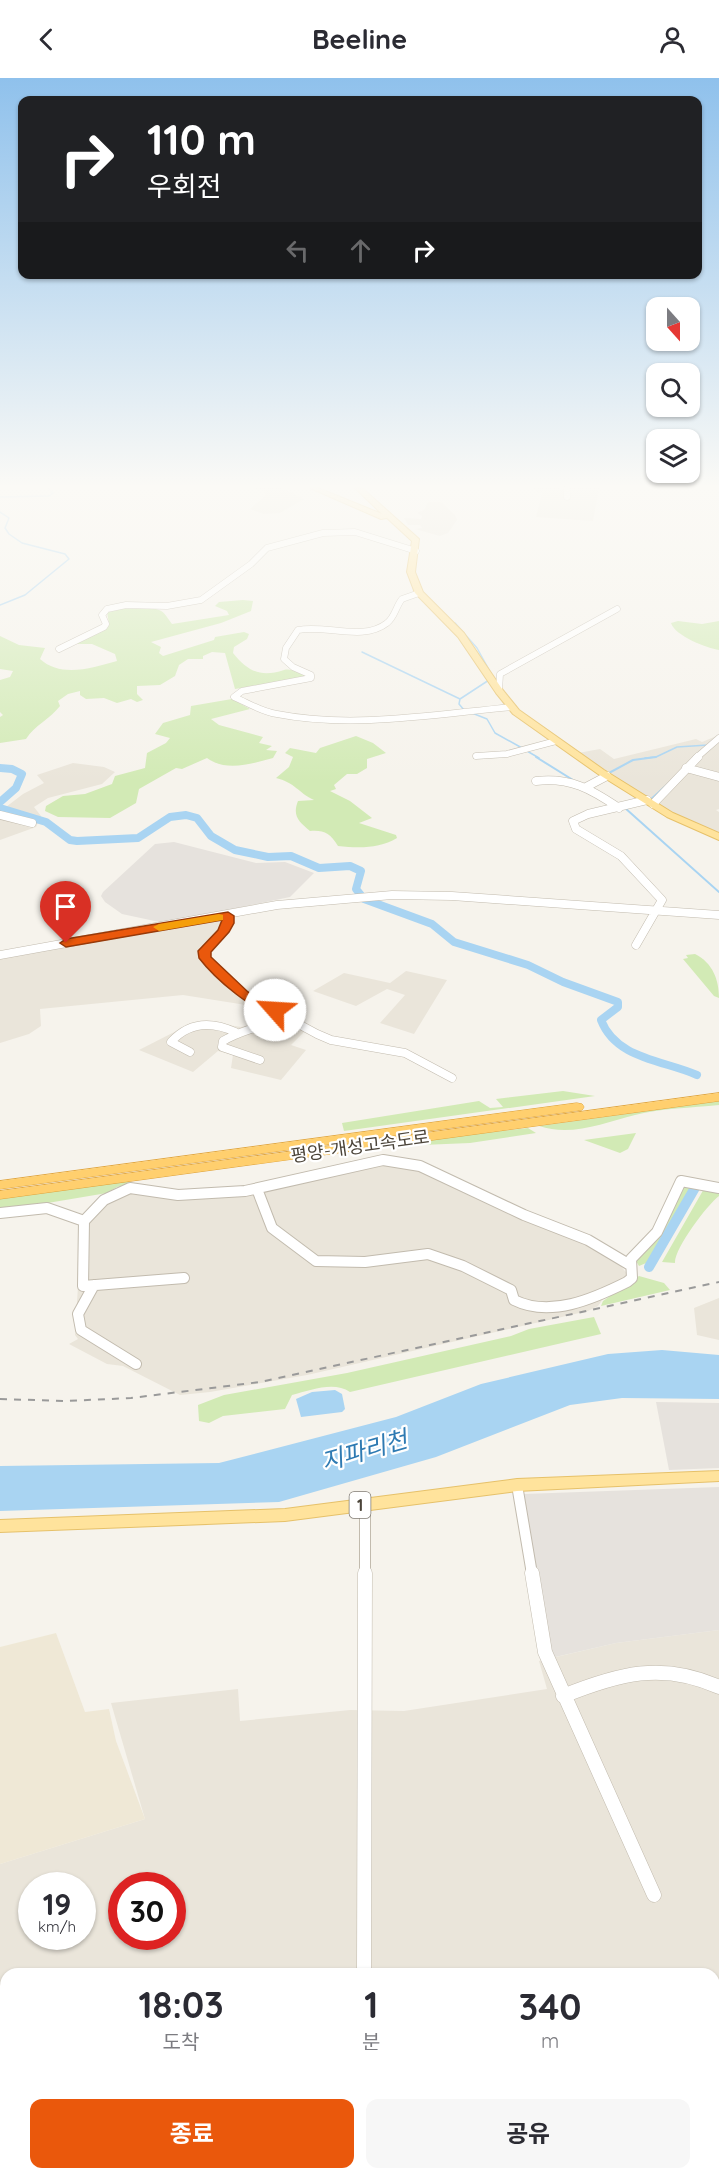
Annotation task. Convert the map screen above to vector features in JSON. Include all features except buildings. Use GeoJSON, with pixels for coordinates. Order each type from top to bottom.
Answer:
{"type":"FeatureCollection","features":[{"type":"Feature","properties":{"kind":"highway","name":"평양-개성고속도로"},"geometry":{"type":"LineString","coordinates":[[0,1185],[719,1087]]}},
{"type":"Feature","properties":{"kind":"highway","name":"평양-개성고속도로"},"geometry":{"type":"LineString","coordinates":[[0,1195],[719,1096]]}},
{"type":"Feature","properties":{"kind":"main road"},"geometry":{"type":"LineString","coordinates":[[417,586],[419,592],[461,635],[512,707],[606,775],[686,823],[719,837]]}},
{"type":"Feature","properties":{"kind":"main road","name":"1"},"geometry":{"type":"LineString","coordinates":[[0,1526],[285,1515],[517,1485],[719,1476]]}},
{"type":"Feature","properties":{"kind":"street"},"geometry":{"type":"LineString","coordinates":[[59,650],[104,627],[106,624],[102,615],[106,609],[126,605],[167,606],[201,600],[220,586]]}},
{"type":"Feature","properties":{"kind":"street"},"geometry":{"type":"LineString","coordinates":[[419,592],[402,597],[393,618],[379,628],[350,633],[315,628],[298,630],[284,653],[284,660],[288,666],[311,675],[311,678],[242,691],[234,697],[274,714],[315,720],[388,718],[512,707]]}},
{"type":"Feature","properties":{"kind":"street"},"geometry":{"type":"LineString","coordinates":[[499,691],[500,674],[616,609]]}},
{"type":"Feature","properties":{"kind":"street"},"geometry":{"type":"LineString","coordinates":[[636,945],[662,900],[631,865],[573,825],[577,818],[649,802],[719,738]]}},
{"type":"Feature","properties":{"kind":"street"},"geometry":{"type":"LineString","coordinates":[[476,756],[507,754],[556,741]]}},
{"type":"Feature","properties":{"kind":"street"},"geometry":{"type":"LineString","coordinates":[[686,768],[719,777]]}},
{"type":"Feature","properties":{"kind":"street"},"geometry":{"type":"LineString","coordinates":[[586,787],[606,775]]}},
{"type":"Feature","properties":{"kind":"street"},"geometry":{"type":"LineString","coordinates":[[536,782],[564,778],[623,807]]}},
{"type":"Feature","properties":{"kind":"street"},"geometry":{"type":"LineString","coordinates":[[0,815],[32,823]]}},
{"type":"Feature","properties":{"kind":"street"},"geometry":{"type":"LineString","coordinates":[[0,955],[228,916],[277,905],[363,897],[452,896],[719,915]]}},
{"type":"Feature","properties":{"kind":"street"},"geometry":{"type":"LineString","coordinates":[[228,916],[228,923],[223,932],[204,951],[205,958],[243,994],[331,1040],[405,1053],[452,1078]]}},
{"type":"Feature","properties":{"kind":"street"},"geometry":{"type":"LineString","coordinates":[[260,1060],[222,1047],[223,1041],[235,1032],[270,1024],[282,1014]]}},
{"type":"Feature","properties":{"kind":"street"},"geometry":{"type":"LineString","coordinates":[[190,1052],[171,1042],[185,1030],[197,1024],[210,1023],[235,1032]]}},
{"type":"Feature","properties":{"kind":"street"},"geometry":{"type":"LineString","coordinates":[[184,1278],[83,1287],[84,1221],[104,1200],[130,1188],[178,1194],[257,1189],[356,1164],[383,1160],[411,1163],[524,1215],[588,1240],[630,1265]]}},
{"type":"Feature","properties":{"kind":"street"},"geometry":{"type":"LineString","coordinates":[[257,1189],[272,1228],[316,1261],[365,1262],[428,1254],[463,1266],[511,1290],[514,1300],[529,1307],[582,1302],[606,1293],[632,1278],[630,1265],[635,1253],[657,1232],[681,1181],[719,1188]]}},
{"type":"Feature","properties":{"kind":"street"},"geometry":{"type":"LineString","coordinates":[[0,1213],[47,1208],[84,1221]]}},
{"type":"Feature","properties":{"kind":"street"},"geometry":{"type":"LineString","coordinates":[[94,1286],[78,1314],[81,1330],[136,1364]]}},
{"type":"Feature","properties":{"kind":"street"},"geometry":{"type":"LineString","coordinates":[[517,1485],[545,1652],[654,1895]]}},
{"type":"Feature","properties":{"kind":"street"},"geometry":{"type":"LineString","coordinates":[[360,1968],[365,1504]]}},
{"type":"Feature","properties":{"kind":"street"},"geometry":{"type":"LineString","coordinates":[[563,1696],[627,1674],[675,1675],[705,1680],[719,1687]]}},
{"type":"Feature","properties":{"kind":"shaded area"},"geometry":{"type":"Polygon","coordinates":[[[719,735],[719,809],[716,810],[719,812],[719,834],[670,813],[578,753],[600,749],[614,759],[696,739],[702,742],[719,735]]]}},
{"type":"Feature","properties":{"kind":"shaded area"},"geometry":{"type":"Polygon","coordinates":[[[73,763],[104,767],[115,772],[102,784],[48,798],[34,807],[41,816],[36,827],[0,840],[0,819],[6,818],[6,807],[23,794],[44,783],[37,775],[73,763]]]}},
{"type":"Feature","properties":{"kind":"shaded area"},"geometry":{"type":"Polygon","coordinates":[[[174,842],[256,863],[285,862],[314,873],[290,897],[164,923],[122,914],[105,902],[101,896],[103,892],[155,844],[174,842]]]}},
{"type":"Feature","properties":{"kind":"shaded area"},"geometry":{"type":"Polygon","coordinates":[[[218,919],[224,920],[225,926],[203,959],[249,1002],[246,1005],[183,995],[40,1009],[41,1026],[29,1034],[0,1043],[0,957],[218,919]]]}},
{"type":"Feature","properties":{"kind":"shaded area"},"geometry":{"type":"Polygon","coordinates":[[[406,971],[447,980],[414,1034],[380,1023],[405,995],[387,989],[356,1006],[313,991],[344,973],[390,983],[406,971]]]}},
{"type":"Feature","properties":{"kind":"shaded area"},"geometry":{"type":"Polygon","coordinates":[[[282,1016],[306,1030],[291,1045],[306,1050],[281,1080],[231,1068],[233,1055],[218,1051],[193,1072],[139,1050],[186,1026],[209,1022],[241,1027],[282,1016]]]}},
{"type":"Feature","properties":{"kind":"shaded area"},"geometry":{"type":"Polygon","coordinates":[[[401,1160],[580,1237],[619,1264],[630,1277],[603,1299],[598,1306],[588,1311],[307,1375],[210,1392],[180,1395],[123,1366],[107,1364],[69,1344],[78,1339],[75,1335],[82,1221],[115,1191],[211,1194],[401,1160]]]}},
{"type":"Feature","properties":{"kind":"shaded area"},"geometry":{"type":"Polygon","coordinates":[[[719,1298],[719,1340],[697,1335],[694,1308],[719,1298]]]}},
{"type":"Feature","properties":{"kind":"shaded area"},"geometry":{"type":"Polygon","coordinates":[[[656,1402],[719,1403],[719,1468],[669,1470],[656,1402]]]}},
{"type":"Feature","properties":{"kind":"shaded area"},"geometry":{"type":"Polygon","coordinates":[[[719,1487],[719,1630],[616,1643],[551,1658],[524,1494],[719,1487]]]}},
{"type":"Feature","properties":{"kind":"shaded area"},"geometry":{"type":"Polygon","coordinates":[[[719,1630],[719,1968],[0,1968],[0,1864],[145,1819],[111,1703],[238,1689],[240,1721],[350,1710],[404,1711],[547,1689],[539,1661],[616,1643],[719,1630]]]}},
{"type":"Feature","properties":{"kind":"shaded area"},"geometry":{"type":"Polygon","coordinates":[[[56,1633],[85,1712],[109,1709],[116,1741],[145,1819],[0,1864],[0,1647],[56,1633]]]}},
{"type":"Feature","properties":{"kind":"green space"},"geometry":{"type":"Polygon","coordinates":[[[253,601],[251,611],[221,623],[151,642],[161,647],[159,653],[163,656],[214,640],[215,637],[244,632],[249,634],[247,639],[234,647],[233,653],[250,669],[262,673],[290,670],[307,675],[306,677],[235,689],[225,653],[212,652],[203,656],[203,659],[188,659],[179,665],[175,676],[160,685],[137,686],[137,694],[143,700],[137,702],[131,699],[117,703],[104,698],[86,699],[80,695],[80,691],[68,694],[58,701],[60,706],[56,711],[26,739],[0,743],[0,717],[3,715],[0,712],[0,680],[10,677],[13,671],[0,669],[0,636],[19,645],[45,648],[40,659],[48,665],[77,670],[117,661],[115,654],[92,644],[71,644],[102,631],[109,624],[107,612],[132,606],[153,608],[163,612],[172,624],[229,615],[227,611],[215,606],[219,602],[253,601]]]}},
{"type":"Feature","properties":{"kind":"green space"},"geometry":{"type":"Polygon","coordinates":[[[678,621],[702,624],[719,621],[719,650],[685,637],[671,623],[678,621]]]}},
{"type":"Feature","properties":{"kind":"green space"},"geometry":{"type":"Polygon","coordinates":[[[232,699],[250,709],[211,719],[219,725],[263,737],[259,743],[272,746],[266,750],[277,751],[273,758],[230,766],[207,758],[182,769],[176,768],[139,789],[136,803],[110,818],[58,817],[45,811],[46,806],[63,796],[85,794],[112,784],[115,776],[145,768],[147,753],[166,743],[170,738],[155,734],[163,723],[190,715],[191,706],[232,699]]]}},
{"type":"Feature","properties":{"kind":"green space"},"geometry":{"type":"Polygon","coordinates":[[[356,736],[373,743],[386,753],[367,759],[367,768],[357,774],[347,774],[334,785],[336,789],[330,791],[350,801],[372,818],[359,823],[396,835],[397,838],[390,842],[376,846],[338,846],[326,833],[310,831],[296,815],[296,806],[298,801],[314,800],[288,782],[276,778],[289,767],[293,757],[285,753],[290,748],[316,753],[320,748],[356,736]]]}},
{"type":"Feature","properties":{"kind":"green space"},"geometry":{"type":"Polygon","coordinates":[[[695,954],[711,967],[718,985],[719,998],[714,996],[683,959],[688,958],[686,955],[695,954]]]}},
{"type":"Feature","properties":{"kind":"green space"},"geometry":{"type":"Polygon","coordinates":[[[563,1091],[595,1096],[344,1131],[342,1123],[479,1101],[490,1108],[503,1107],[496,1099],[563,1091]]]}},
{"type":"Feature","properties":{"kind":"green space"},"geometry":{"type":"Polygon","coordinates":[[[719,1101],[719,1105],[655,1111],[575,1129],[551,1129],[539,1126],[719,1101]]]}},
{"type":"Feature","properties":{"kind":"green space"},"geometry":{"type":"Polygon","coordinates":[[[528,1128],[536,1133],[470,1143],[422,1145],[415,1141],[528,1128]]]}},
{"type":"Feature","properties":{"kind":"green space"},"geometry":{"type":"Polygon","coordinates":[[[636,1133],[628,1149],[620,1153],[584,1140],[636,1133]]]}},
{"type":"Feature","properties":{"kind":"green space"},"geometry":{"type":"Polygon","coordinates":[[[128,1180],[130,1184],[117,1187],[107,1193],[0,1211],[0,1199],[128,1180]]]}},
{"type":"Feature","properties":{"kind":"green space"},"geometry":{"type":"Polygon","coordinates":[[[686,1183],[693,1184],[651,1261],[639,1266],[636,1261],[686,1183]]]}},
{"type":"Feature","properties":{"kind":"green space"},"geometry":{"type":"Polygon","coordinates":[[[705,1187],[719,1191],[719,1196],[692,1228],[676,1256],[675,1263],[662,1262],[705,1187]]]}},
{"type":"Feature","properties":{"kind":"green space"},"geometry":{"type":"Polygon","coordinates":[[[639,1276],[664,1283],[670,1290],[601,1306],[603,1301],[639,1276]]]}},
{"type":"Feature","properties":{"kind":"green space"},"geometry":{"type":"Polygon","coordinates":[[[594,1317],[601,1334],[350,1392],[337,1387],[314,1389],[292,1395],[285,1409],[223,1416],[209,1423],[199,1421],[198,1405],[224,1395],[347,1373],[511,1336],[529,1329],[594,1317]]]}},
{"type":"Feature","properties":{"kind":"water","name":"지파리천"},"geometry":{"type":"Polygon","coordinates":[[[662,1350],[719,1355],[719,1399],[622,1398],[570,1405],[436,1457],[279,1502],[0,1511],[0,1466],[219,1463],[396,1417],[481,1384],[608,1354],[662,1350]]]}},
{"type":"Feature","properties":{"kind":"water"},"geometry":{"type":"Polygon","coordinates":[[[335,1390],[342,1394],[345,1409],[342,1412],[301,1417],[296,1399],[312,1392],[335,1390]]]}},
{"type":"Feature","properties":{"kind":"waterway"},"geometry":{"type":"LineString","coordinates":[[0,605],[25,595],[36,586]]}},
{"type":"Feature","properties":{"kind":"waterway"},"geometry":{"type":"LineString","coordinates":[[455,623],[477,648],[493,677]]}},
{"type":"Feature","properties":{"kind":"waterway"},"geometry":{"type":"LineString","coordinates":[[362,652],[460,699]]}},
{"type":"Feature","properties":{"kind":"waterway"},"geometry":{"type":"LineString","coordinates":[[460,699],[489,680]]}},
{"type":"Feature","properties":{"kind":"waterway"},"geometry":{"type":"LineString","coordinates":[[460,699],[459,704],[464,710]]}},
{"type":"Feature","properties":{"kind":"waterway"},"geometry":{"type":"LineString","coordinates":[[472,713],[487,719],[495,733],[522,748]]}},
{"type":"Feature","properties":{"kind":"waterway"},"geometry":{"type":"LineString","coordinates":[[656,757],[677,747],[708,745]]}},
{"type":"Feature","properties":{"kind":"waterway"},"geometry":{"type":"LineString","coordinates":[[527,751],[539,758]]}},
{"type":"Feature","properties":{"kind":"waterway"},"geometry":{"type":"LineString","coordinates":[[536,757],[573,780]]}},
{"type":"Feature","properties":{"kind":"waterway"},"geometry":{"type":"LineString","coordinates":[[607,774],[633,760],[656,757]]}},
{"type":"Feature","properties":{"kind":"waterway"},"geometry":{"type":"LineString","coordinates":[[645,758],[656,757]]}},
{"type":"Feature","properties":{"kind":"waterway"},"geometry":{"type":"LineString","coordinates":[[0,768],[12,769],[22,774],[16,788],[0,802]]}},
{"type":"Feature","properties":{"kind":"waterway"},"geometry":{"type":"LineString","coordinates":[[649,801],[669,783]]}},
{"type":"Feature","properties":{"kind":"waterway"},"geometry":{"type":"LineString","coordinates":[[0,808],[46,822],[70,840],[77,841],[138,838],[170,817],[186,815],[197,818],[211,836],[235,850],[268,857],[291,856],[319,868],[350,866],[361,871],[356,889],[364,899],[432,924],[454,942],[528,965],[563,982],[618,1002],[618,1007],[601,1020],[608,1033],[618,1043],[629,1051],[697,1075]]}},
{"type":"Feature","properties":{"kind":"waterway"},"geometry":{"type":"LineString","coordinates":[[625,808],[719,892]]}},
{"type":"Feature","properties":{"kind":"waterway"},"geometry":{"type":"LineString","coordinates":[[649,1267],[696,1186]]}},
{"type":"Feature","properties":{"kind":"railway"},"geometry":{"type":"LineString","coordinates":[[0,1399],[66,1401],[131,1398],[260,1382],[719,1282]]}},
{"type":"Feature","properties":{"kind":"slow traffic"},"geometry":{"type":"LineString","coordinates":[[159,927],[219,917]]}},
{"type":"Feature","properties":{"kind":"route"},"geometry":{"type":"LineString","coordinates":[[66,943],[228,916],[228,923],[223,932],[204,951],[205,958],[243,994],[275,1010]]}}]}
